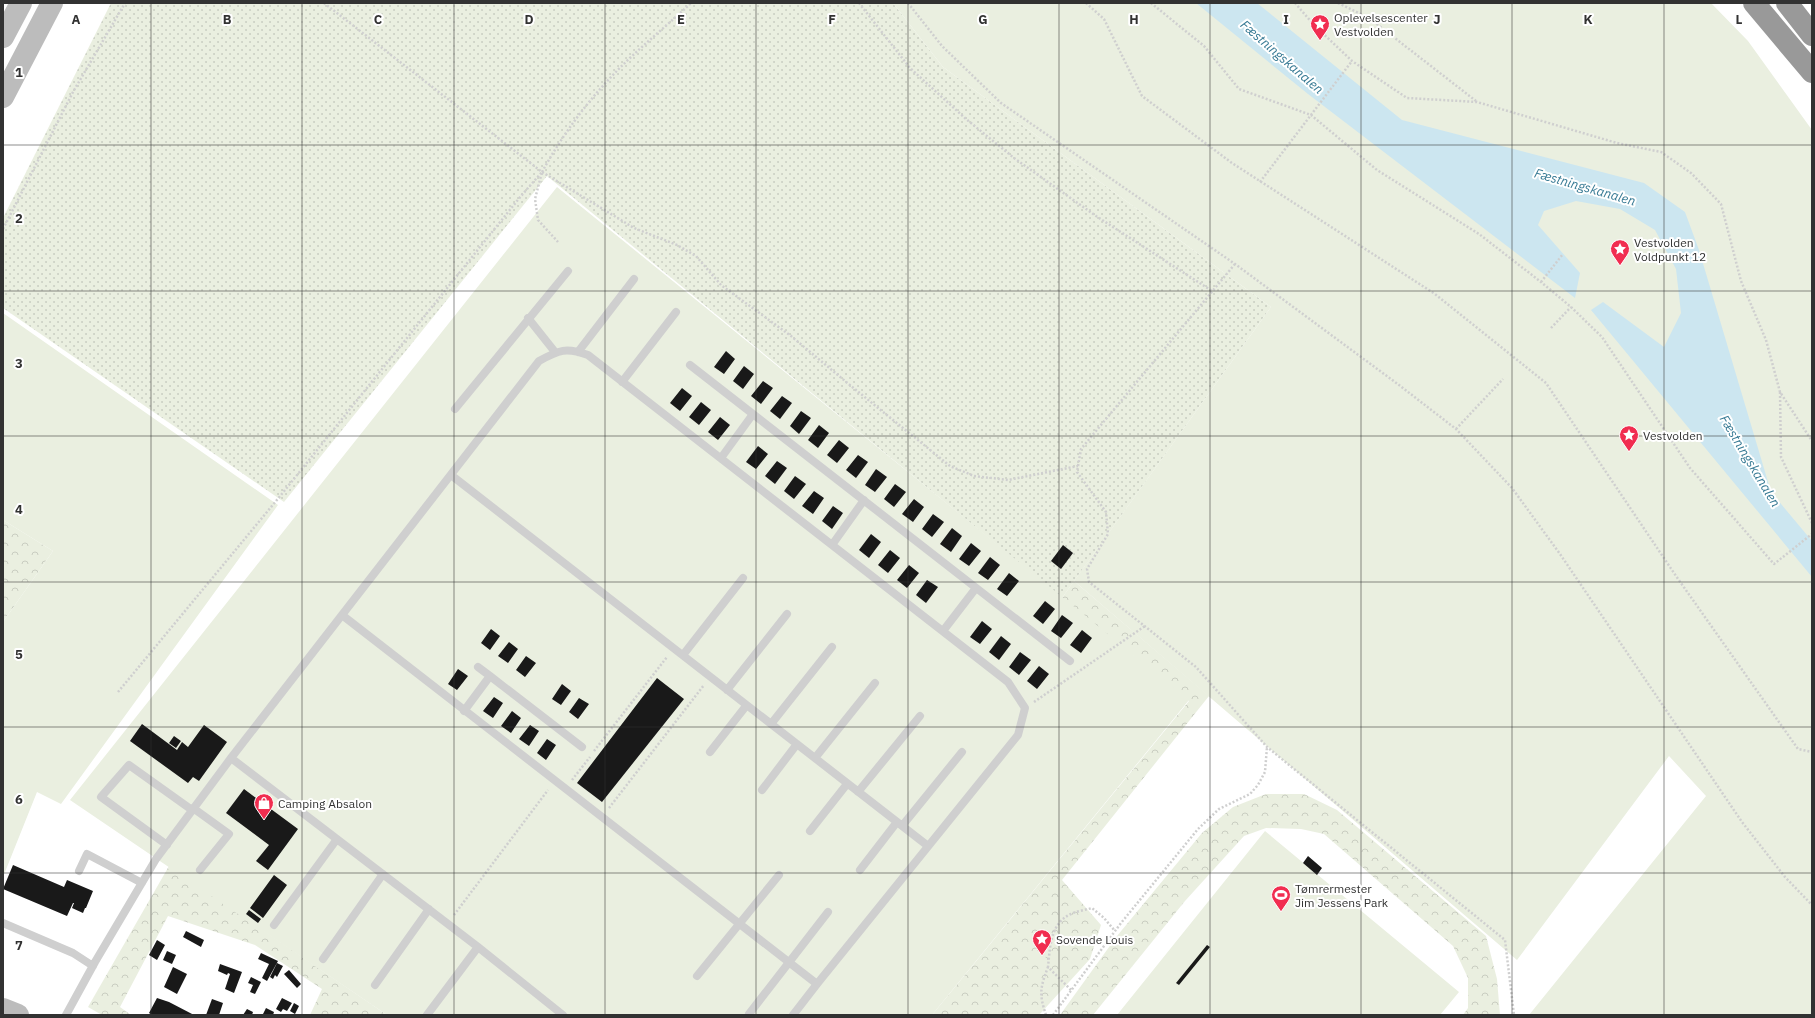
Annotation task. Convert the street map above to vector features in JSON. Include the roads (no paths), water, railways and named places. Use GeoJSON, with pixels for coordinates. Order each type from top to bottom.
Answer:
{"type":"FeatureCollection","features":[{"type":"Feature","properties":{"kind":"highway"},"geometry":{"type":"LineString","coordinates":[[1754,3],[1812,72]]}},
{"type":"Feature","properties":{"kind":"highway"},"geometry":{"type":"LineString","coordinates":[[1787,3],[1812,35]]}},
{"type":"Feature","properties":{"kind":"main road"},"geometry":{"type":"LineString","coordinates":[[3,37],[21,3]]}},
{"type":"Feature","properties":{"kind":"main road"},"geometry":{"type":"LineString","coordinates":[[3,97],[52,3]]}},
{"type":"Feature","properties":{"kind":"main road"},"geometry":{"type":"LineString","coordinates":[[3,1009],[18,1015]]}},
{"type":"Feature","properties":{"kind":"lane"},"geometry":{"type":"LineString","coordinates":[[455,409],[568,271]]}},
{"type":"Feature","properties":{"kind":"lane"},"geometry":{"type":"LineString","coordinates":[[578,352],[634,279]]}},
{"type":"Feature","properties":{"kind":"lane"},"geometry":{"type":"LineString","coordinates":[[622,382],[676,312]]}},
{"type":"Feature","properties":{"kind":"lane"},"geometry":{"type":"LineString","coordinates":[[528,318],[555,352]]}},
{"type":"Feature","properties":{"kind":"lane"},"geometry":{"type":"LineString","coordinates":[[66,1015],[156,859],[231,758],[539,361],[555,352],[566,349],[588,355],[1008,682],[1025,708],[1018,735],[793,1015]]}},
{"type":"Feature","properties":{"kind":"lane"},"geometry":{"type":"LineString","coordinates":[[690,365],[1070,661]]}},
{"type":"Feature","properties":{"kind":"lane"},"geometry":{"type":"LineString","coordinates":[[720,458],[753,414]]}},
{"type":"Feature","properties":{"kind":"lane"},"geometry":{"type":"LineString","coordinates":[[451,475],[728,690],[746,706],[928,846]]}},
{"type":"Feature","properties":{"kind":"lane"},"geometry":{"type":"LineString","coordinates":[[832,545],[864,500]]}},
{"type":"Feature","properties":{"kind":"lane"},"geometry":{"type":"LineString","coordinates":[[683,655],[743,578]]}},
{"type":"Feature","properties":{"kind":"lane"},"geometry":{"type":"LineString","coordinates":[[943,632],[976,588]]}},
{"type":"Feature","properties":{"kind":"lane"},"geometry":{"type":"LineString","coordinates":[[728,690],[786,614]]}},
{"type":"Feature","properties":{"kind":"lane"},"geometry":{"type":"LineString","coordinates":[[342,615],[601,818],[817,984]]}},
{"type":"Feature","properties":{"kind":"lane"},"geometry":{"type":"LineString","coordinates":[[771,724],[832,647]]}},
{"type":"Feature","properties":{"kind":"lane"},"geometry":{"type":"LineString","coordinates":[[478,667],[582,747]]}},
{"type":"Feature","properties":{"kind":"lane"},"geometry":{"type":"LineString","coordinates":[[464,711],[490,676]]}},
{"type":"Feature","properties":{"kind":"lane"},"geometry":{"type":"LineString","coordinates":[[815,758],[875,683]]}},
{"type":"Feature","properties":{"kind":"lane"},"geometry":{"type":"LineString","coordinates":[[710,752],[746,706]]}},
{"type":"Feature","properties":{"kind":"lane"},"geometry":{"type":"LineString","coordinates":[[858,792],[920,716]]}},
{"type":"Feature","properties":{"kind":"lane"},"geometry":{"type":"LineString","coordinates":[[762,790],[797,744]]}},
{"type":"Feature","properties":{"kind":"lane"},"geometry":{"type":"LineString","coordinates":[[860,870],[962,752]]}},
{"type":"Feature","properties":{"kind":"lane"},"geometry":{"type":"LineString","coordinates":[[231,758],[448,923],[563,1015]]}},
{"type":"Feature","properties":{"kind":"lane"},"geometry":{"type":"LineString","coordinates":[[167,845],[101,797],[129,765],[229,834],[200,870]]}},
{"type":"Feature","properties":{"kind":"lane"},"geometry":{"type":"LineString","coordinates":[[810,831],[847,784]]}},
{"type":"Feature","properties":{"kind":"lane"},"geometry":{"type":"LineString","coordinates":[[274,925],[337,839]]}},
{"type":"Feature","properties":{"kind":"lane"},"geometry":{"type":"LineString","coordinates":[[79,871],[88,854],[142,883]]}},
{"type":"Feature","properties":{"kind":"lane"},"geometry":{"type":"LineString","coordinates":[[323,959],[383,874]]}},
{"type":"Feature","properties":{"kind":"lane"},"geometry":{"type":"LineString","coordinates":[[698,976],[779,875]]}},
{"type":"Feature","properties":{"kind":"lane"},"geometry":{"type":"LineString","coordinates":[[375,985],[429,909]]}},
{"type":"Feature","properties":{"kind":"lane"},"geometry":{"type":"LineString","coordinates":[[749,1014],[828,912]]}},
{"type":"Feature","properties":{"kind":"lane"},"geometry":{"type":"LineString","coordinates":[[3,923],[73,953],[93,966]]}},
{"type":"Feature","properties":{"kind":"lane"},"geometry":{"type":"LineString","coordinates":[[427,1015],[478,947]]}},
{"type":"Feature","properties":{"kind":"water","name":"Fæstningskanalen"},"geometry":{"type":"Polygon","coordinates":[[[1196,3],[1257,3],[1402,120],[1644,183],[1685,212],[1699,250],[1771,492],[1812,541],[1812,577],[1591,310],[1603,302],[1664,347],[1681,313],[1676,269],[1655,230],[1620,209],[1576,201],[1544,211],[1538,225],[1580,273],[1575,298],[1308,94],[1196,3]]]}},
{"type":"Feature","properties":{"kind":"place","name":"Oplevelsescenter Vestvolden"},"geometry":{"type":"Point","coordinates":[1320,41]}},
{"type":"Feature","properties":{"kind":"place","name":"Vestvolden Voldpunkt 12"},"geometry":{"type":"Point","coordinates":[1620,266]}},
{"type":"Feature","properties":{"kind":"place","name":"Vestvolden"},"geometry":{"type":"Point","coordinates":[1629,452]}},
{"type":"Feature","properties":{"kind":"place","name":"Camping Absalon"},"geometry":{"type":"Point","coordinates":[264,820]}},
{"type":"Feature","properties":{"kind":"place","name":"Tømrermester Jim Jessens Park"},"geometry":{"type":"Point","coordinates":[1281,912]}},
{"type":"Feature","properties":{"kind":"place","name":"Sovende Louis"},"geometry":{"type":"Point","coordinates":[1042,956]}}]}
